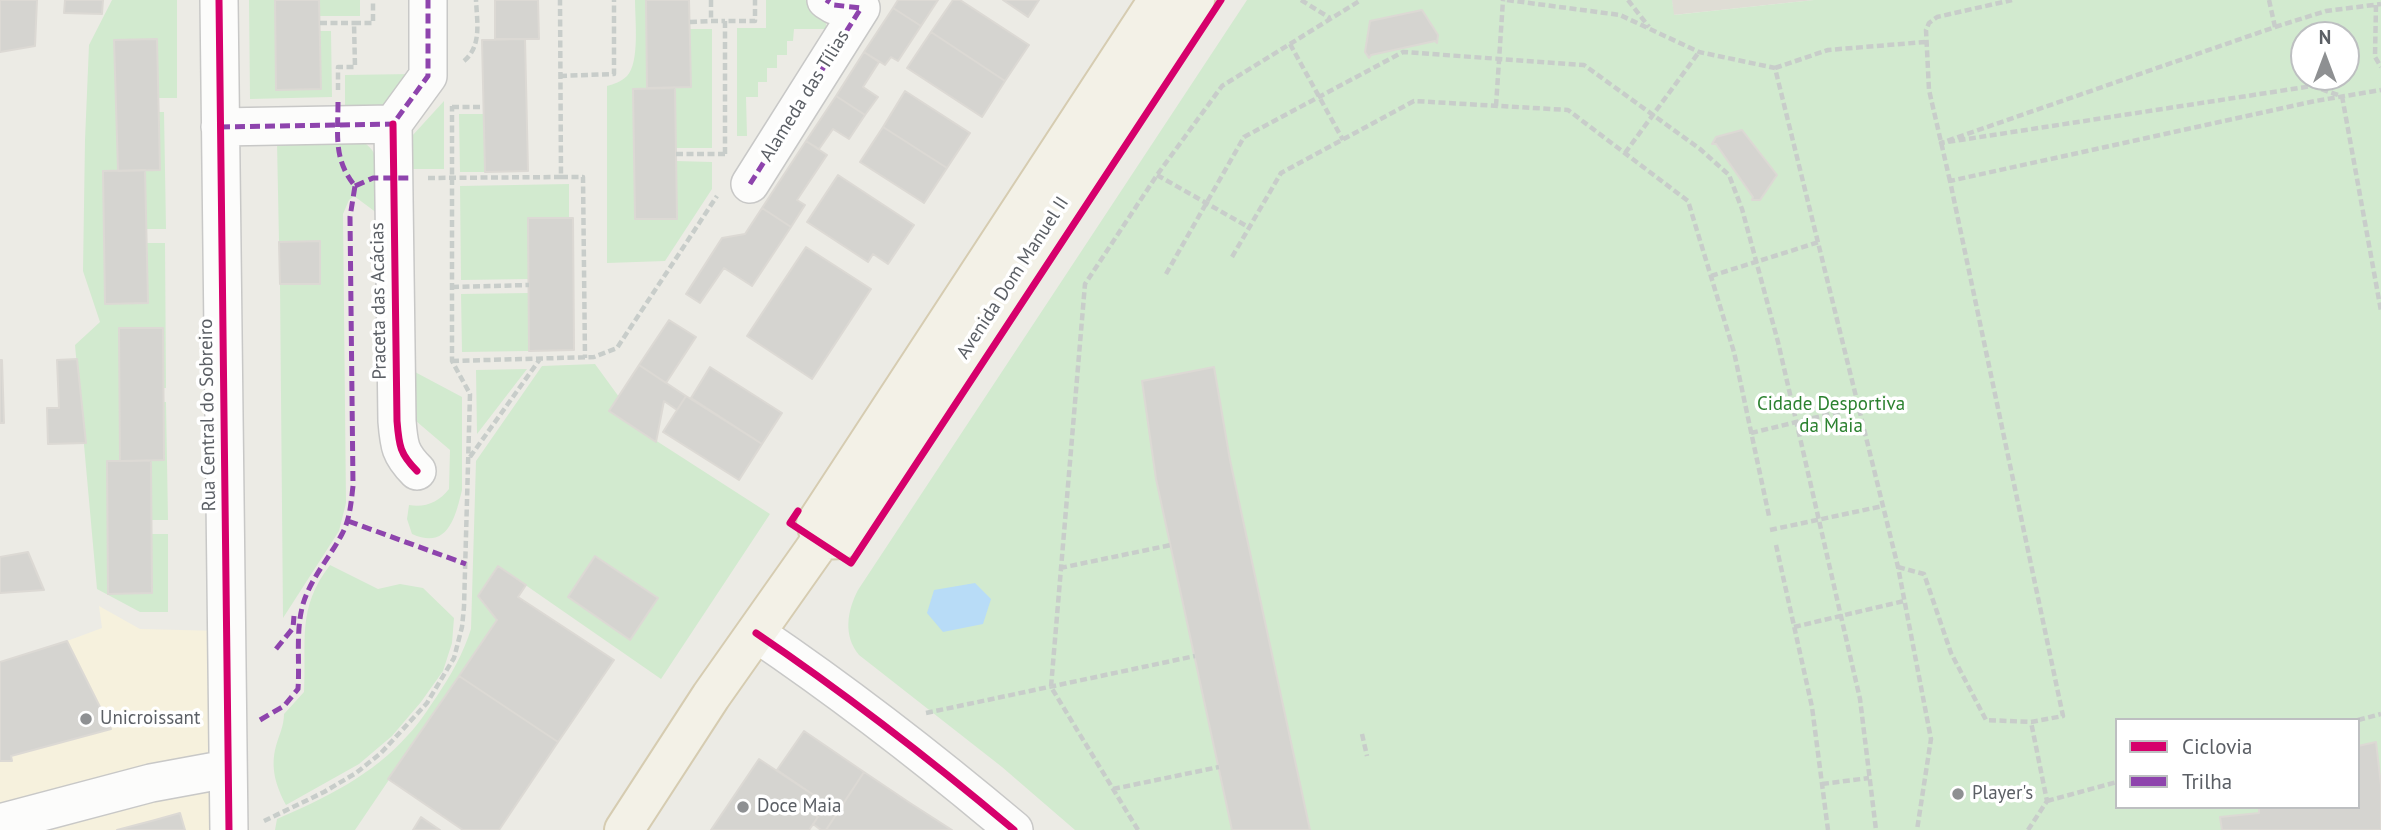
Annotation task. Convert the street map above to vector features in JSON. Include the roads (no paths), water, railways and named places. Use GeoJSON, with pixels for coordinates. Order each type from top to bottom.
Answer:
{"type":"FeatureCollection","features":[{"type":"Feature","properties":{"kind":"main road","name":"Avenida Dom Manuel II"},"geometry":{"type":"LineString","coordinates":[[821,540],[816,523],[1158,0]]}},
{"type":"Feature","properties":{"kind":"main road","name":"Avenida Dom Manuel II"},"geometry":{"type":"LineString","coordinates":[[821,540],[842,539],[1195,0]]}},
{"type":"Feature","properties":{"kind":"main road","name":"Avenida Dom Manuel II"},"geometry":{"type":"LineString","coordinates":[[624,830],[711,696],[821,540]]}},
{"type":"Feature","properties":{"kind":"street","name":"Rua Central do Sobreiro"},"geometry":{"type":"LineString","coordinates":[[219,0],[227,769],[245,826]]}},
{"type":"Feature","properties":{"kind":"street"},"geometry":{"type":"LineString","coordinates":[[220,127],[393,124],[428,76],[428,0]]}},
{"type":"Feature","properties":{"kind":"street","name":"Alameda das Tílias"},"geometry":{"type":"LineString","coordinates":[[826,0],[834,5],[862,4]]}},
{"type":"Feature","properties":{"kind":"street","name":"Alameda das Tílias"},"geometry":{"type":"LineString","coordinates":[[731,181],[862,4]]}},
{"type":"Feature","properties":{"kind":"street","name":"Praceta das Acácias"},"geometry":{"type":"LineString","coordinates":[[393,124],[397,421],[399,448],[417,471]]}},
{"type":"Feature","properties":{"kind":"street"},"geometry":{"type":"LineString","coordinates":[[756,633],[814,672],[939,767],[1014,830]]}},
{"type":"Feature","properties":{"kind":"street"},"geometry":{"type":"LineString","coordinates":[[0,823],[151,783],[227,769]]}},
{"type":"Feature","properties":{"kind":"water"},"geometry":{"type":"Polygon","coordinates":[[[975,583],[991,599],[983,624],[943,632],[927,613],[934,590],[975,583]]]}},
{"type":"Feature","properties":{"kind":"place","name":"Unicroissant"},"geometry":{"type":"Point","coordinates":[86,719]}},
{"type":"Feature","properties":{"kind":"place","name":"Player's"},"geometry":{"type":"Point","coordinates":[1958,794]}},
{"type":"Feature","properties":{"kind":"place","name":"Doce Maia"},"geometry":{"type":"Point","coordinates":[743,807]}},
{"type":"Feature","properties":{"kind":"park label","name":"Cidade Desportiva da Maia"},"geometry":{"type":"Point","coordinates":[1831,416]}}]}
